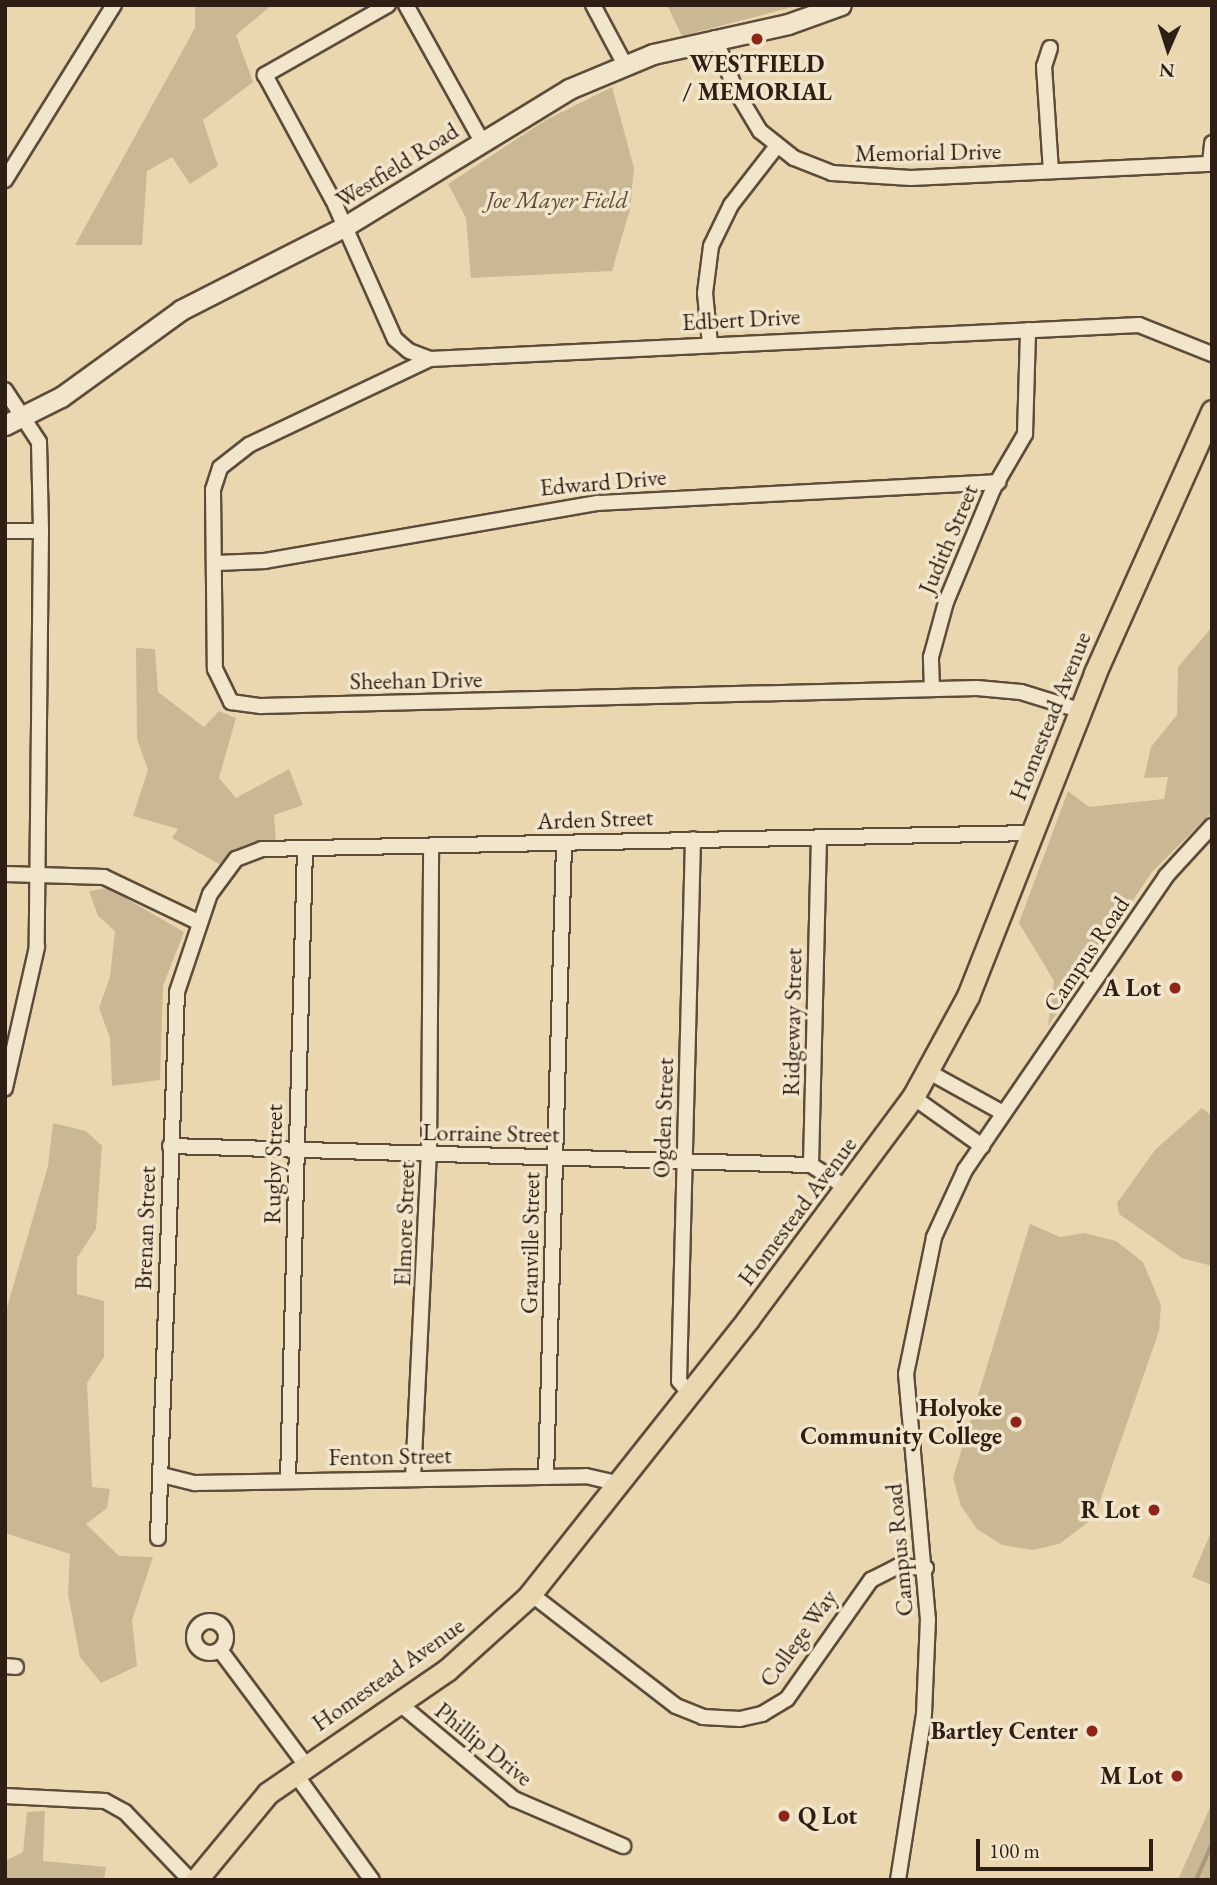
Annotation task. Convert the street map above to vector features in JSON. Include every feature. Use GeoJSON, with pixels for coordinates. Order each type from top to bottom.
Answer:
{"type":"FeatureCollection","features":[{"type":"Feature","properties":{"kind":"main road","name":"Westfield Road"},"geometry":{"type":"LineString","coordinates":[[13,422],[70,391],[186,308],[344,227],[481,140],[625,65],[841,5]]}},
{"type":"Feature","properties":{"kind":"main road","name":"Homestead Avenue"},"geometry":{"type":"LineString","coordinates":[[197,1880],[250,1810],[299,1768],[399,1703],[467,1654],[531,1594],[621,1484],[848,1188],[913,1097],[968,996],[1079,710],[1212,411]]}},
{"type":"Feature","properties":{"kind":"street"},"geometry":{"type":"LineString","coordinates":[[5,180],[114,5]]}},
{"type":"Feature","properties":{"kind":"street"},"geometry":{"type":"LineString","coordinates":[[388,5],[265,75],[344,227],[395,339],[430,359]]}},
{"type":"Feature","properties":{"kind":"street"},"geometry":{"type":"LineString","coordinates":[[406,5],[481,140]]}},
{"type":"Feature","properties":{"kind":"street"},"geometry":{"type":"LineString","coordinates":[[593,5],[625,65]]}},
{"type":"Feature","properties":{"kind":"street","name":"Memorial Drive"},"geometry":{"type":"LineString","coordinates":[[715,38],[751,118],[777,146],[812,167],[855,177],[1211,164]]}},
{"type":"Feature","properties":{"kind":"street"},"geometry":{"type":"LineString","coordinates":[[1050,48],[1044,66],[1051,171]]}},
{"type":"Feature","properties":{"kind":"street"},"geometry":{"type":"LineString","coordinates":[[1211,164],[1212,143]]}},
{"type":"Feature","properties":{"kind":"street"},"geometry":{"type":"LineString","coordinates":[[710,344],[705,293],[711,246],[723,218],[777,146]]}},
{"type":"Feature","properties":{"kind":"street","name":"Edbert Drive"},"geometry":{"type":"LineString","coordinates":[[430,359],[1139,325],[1212,354]]}},
{"type":"Feature","properties":{"kind":"street","name":"Judith Street"},"geometry":{"type":"LineString","coordinates":[[932,689],[930,657],[942,612],[998,481],[1027,429],[1028,330]]}},
{"type":"Feature","properties":{"kind":"street","name":"Sheehan Drive"},"geometry":{"type":"LineString","coordinates":[[430,359],[249,445],[223,464],[213,490],[217,563],[217,681],[227,699],[244,706],[932,689],[1011,690],[1079,710]]}},
{"type":"Feature","properties":{"kind":"street"},"geometry":{"type":"LineString","coordinates":[[5,390],[13,422],[39,442],[41,531],[37,947],[5,1088]]}},
{"type":"Feature","properties":{"kind":"street","name":"Edward Drive"},"geometry":{"type":"LineString","coordinates":[[217,563],[265,561],[598,503],[998,481]]}},
{"type":"Feature","properties":{"kind":"street"},"geometry":{"type":"LineString","coordinates":[[5,531],[41,531]]}},
{"type":"Feature","properties":{"kind":"street","name":"Campus Road"},"geometry":{"type":"LineString","coordinates":[[898,1880],[923,1714],[926,1568],[908,1415],[909,1347],[940,1219],[1003,1114],[1166,876],[1212,826]]}},
{"type":"Feature","properties":{"kind":"street","name":"Arden Street"},"geometry":{"type":"LineString","coordinates":[[198,922],[220,878],[236,859],[262,849],[1032,832]]}},
{"type":"Feature","properties":{"kind":"street","name":"Ridgeway Street"},"geometry":{"type":"LineString","coordinates":[[811,1165],[819,836]]}},
{"type":"Feature","properties":{"kind":"street","name":"Ogden Street"},"geometry":{"type":"LineString","coordinates":[[690,1394],[679,1381],[693,839]]}},
{"type":"Feature","properties":{"kind":"street","name":"Granville Street"},"geometry":{"type":"LineString","coordinates":[[546,1476],[564,844]]}},
{"type":"Feature","properties":{"kind":"street","name":"Elmore Street"},"geometry":{"type":"LineString","coordinates":[[413,1478],[429,1154],[430,846]]}},
{"type":"Feature","properties":{"kind":"street","name":"Rugby Street"},"geometry":{"type":"LineString","coordinates":[[288,1480],[304,849]]}},
{"type":"Feature","properties":{"kind":"street"},"geometry":{"type":"LineString","coordinates":[[5,874],[111,879],[198,922]]}},
{"type":"Feature","properties":{"kind":"street","name":"Brenan Street"},"geometry":{"type":"LineString","coordinates":[[159,1538],[177,992],[198,922]]}},
{"type":"Feature","properties":{"kind":"street"},"geometry":{"type":"LineString","coordinates":[[929,1072],[1003,1114]]}},
{"type":"Feature","properties":{"kind":"street"},"geometry":{"type":"LineString","coordinates":[[913,1097],[982,1146]]}},
{"type":"Feature","properties":{"kind":"street","name":"Lorraine Street"},"geometry":{"type":"LineString","coordinates":[[170,1146],[811,1165]]}},
{"type":"Feature","properties":{"kind":"street"},"geometry":{"type":"LineString","coordinates":[[811,1165],[848,1188]]}},
{"type":"Feature","properties":{"kind":"street","name":"Fenton Street"},"geometry":{"type":"LineString","coordinates":[[162,1475],[183,1482],[586,1476],[621,1484]]}},
{"type":"Feature","properties":{"kind":"street","name":"College Way"},"geometry":{"type":"LineString","coordinates":[[531,1594],[669,1701],[697,1716],[733,1720],[762,1714],[786,1699],[871,1580],[898,1566],[926,1568]]}},
{"type":"Feature","properties":{"kind":"street"},"geometry":{"type":"LineString","coordinates":[[220,1650],[372,1880]]}},
{"type":"Feature","properties":{"kind":"street","name":"Phillip Drive"},"geometry":{"type":"LineString","coordinates":[[399,1703],[514,1799],[623,1846]]}},
{"type":"Feature","properties":{"kind":"street"},"geometry":{"type":"LineString","coordinates":[[5,1796],[105,1801],[125,1812],[190,1880]]}},
{"type":"Feature","properties":{"kind":"green space"},"geometry":{"type":"Polygon","coordinates":[[[195,5],[272,5],[236,35],[253,82],[203,120],[218,166],[190,184],[172,157],[147,171],[142,245],[75,245],[195,28],[195,5]]]}},
{"type":"Feature","properties":{"kind":"green space"},"geometry":{"type":"Polygon","coordinates":[[[667,5],[800,5],[682,36],[667,5]]]}},
{"type":"Feature","properties":{"kind":"green space","name":"Joe Mayer Field"},"geometry":{"type":"Polygon","coordinates":[[[612,87],[634,168],[630,209],[612,271],[471,278],[466,218],[448,184],[546,120],[612,87]]]}},
{"type":"Feature","properties":{"kind":"green space"},"geometry":{"type":"Polygon","coordinates":[[[1212,627],[1212,812],[1152,872],[1048,1026],[1054,981],[1019,923],[1068,791],[1089,807],[1164,799],[1168,777],[1144,778],[1151,747],[1177,715],[1178,667],[1212,627]]]}},
{"type":"Feature","properties":{"kind":"green space"},"geometry":{"type":"Polygon","coordinates":[[[136,648],[155,649],[158,692],[204,727],[219,711],[236,718],[219,778],[236,798],[289,769],[303,805],[274,815],[276,843],[241,847],[219,864],[172,838],[178,829],[133,816],[148,770],[137,739],[136,648]]]}},
{"type":"Feature","properties":{"kind":"green space"},"geometry":{"type":"Polygon","coordinates":[[[108,888],[184,932],[163,986],[160,1080],[112,1086],[110,1038],[99,1008],[110,977],[115,931],[98,916],[89,891],[108,888]]]}},
{"type":"Feature","properties":{"kind":"green space"},"geometry":{"type":"Polygon","coordinates":[[[1202,1108],[1212,1116],[1212,1266],[1182,1258],[1119,1214],[1117,1203],[1155,1150],[1202,1108]]]}},
{"type":"Feature","properties":{"kind":"green space"},"geometry":{"type":"Polygon","coordinates":[[[53,1123],[86,1131],[102,1146],[96,1229],[77,1258],[77,1294],[104,1301],[104,1357],[87,1383],[92,1487],[110,1489],[107,1508],[86,1524],[119,1556],[153,1557],[132,1620],[137,1666],[101,1683],[80,1657],[68,1594],[70,1554],[5,1533],[5,1314],[48,1166],[53,1123]]]}},
{"type":"Feature","properties":{"kind":"green space"},"geometry":{"type":"Polygon","coordinates":[[[1030,1224],[1060,1237],[1084,1233],[1116,1241],[1143,1262],[1161,1305],[1159,1331],[1094,1518],[1059,1544],[1033,1550],[1002,1545],[977,1529],[961,1506],[953,1478],[1030,1224]]]}},
{"type":"Feature","properties":{"kind":"green space"},"geometry":{"type":"Polygon","coordinates":[[[1212,1530],[1212,1585],[1192,1577],[1212,1530]]]}},
{"type":"Feature","properties":{"kind":"green space"},"geometry":{"type":"Polygon","coordinates":[[[1212,1803],[1212,1880],[1178,1880],[1212,1803]]]}},
{"type":"Feature","properties":{"kind":"green space"},"geometry":{"type":"Polygon","coordinates":[[[45,1811],[43,1861],[106,1867],[104,1880],[5,1880],[5,1861],[23,1852],[27,1812],[45,1811]]]}},
{"type":"Feature","properties":{"kind":"waterway"},"geometry":{"type":"LineString","coordinates":[[1196,1880],[1212,1844]]}},
{"type":"Feature","properties":{"kind":"place","name":"WESTFIELD / MEMORIAL"},"geometry":{"type":"Point","coordinates":[757,39]}},
{"type":"Feature","properties":{"kind":"place","name":"A Lot"},"geometry":{"type":"Point","coordinates":[1175,988]}},
{"type":"Feature","properties":{"kind":"place","name":"Holyoke Community College"},"geometry":{"type":"Point","coordinates":[1016,1422]}},
{"type":"Feature","properties":{"kind":"place","name":"R Lot"},"geometry":{"type":"Point","coordinates":[1154,1510]}},
{"type":"Feature","properties":{"kind":"place","name":"Bartley Center"},"geometry":{"type":"Point","coordinates":[1092,1731]}},
{"type":"Feature","properties":{"kind":"place","name":"M Lot"},"geometry":{"type":"Point","coordinates":[1177,1776]}},
{"type":"Feature","properties":{"kind":"place","name":"Q Lot"},"geometry":{"type":"Point","coordinates":[784,1816]}}]}
